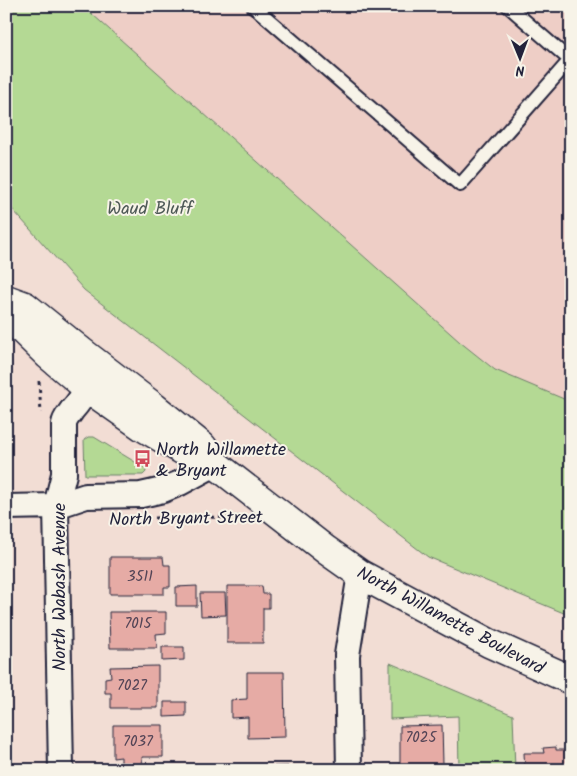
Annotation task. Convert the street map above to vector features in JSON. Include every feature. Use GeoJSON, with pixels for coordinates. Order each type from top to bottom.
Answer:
{"type":"FeatureCollection","features":[{"type":"Feature","properties":{"kind":"main road","name":"North Willamette Boulevard"},"geometry":{"type":"LineString","coordinates":[[6,299],[25,306],[202,446],[215,464],[282,517],[360,574],[488,643],[571,680]]}},
{"type":"Feature","properties":{"kind":"main road","name":"North Willamette Boulevard"},"geometry":{"type":"LineString","coordinates":[[6,306],[11,319],[48,355],[86,387],[143,427],[194,458],[215,464]]}},
{"type":"Feature","properties":{"kind":"street"},"geometry":{"type":"LineString","coordinates":[[82,352],[86,387]]}},
{"type":"Feature","properties":{"kind":"street","name":"North Wabash Avenue"},"geometry":{"type":"LineString","coordinates":[[61,770],[56,506],[64,474],[65,419],[80,401],[86,387]]}},
{"type":"Feature","properties":{"kind":"street","name":"North Bryant Street"},"geometry":{"type":"LineString","coordinates":[[6,507],[56,506],[86,496],[141,495],[163,490],[180,483],[215,464]]}},
{"type":"Feature","properties":{"kind":"street"},"geometry":{"type":"LineString","coordinates":[[349,770],[347,655],[360,574]]}},
{"type":"Feature","properties":{"kind":"lane"},"geometry":{"type":"LineString","coordinates":[[253,6],[460,185],[570,60],[508,6]]}},
{"type":"Feature","properties":{"kind":"path","name":"North Bryant Street"},"geometry":{"type":"LineString","coordinates":[[146,518],[282,517]]}},
{"type":"Feature","properties":{"kind":"shaded area"},"geometry":{"type":"Polygon","coordinates":[[[83,6],[571,6],[571,414],[519,389],[460,342],[83,6]]]}},
{"type":"Feature","properties":{"kind":"green space","name":"Waud Bluff"},"geometry":{"type":"Polygon","coordinates":[[[6,6],[83,6],[460,342],[495,370],[571,402],[571,616],[428,557],[84,290],[6,202],[6,6]]]}},
{"type":"Feature","properties":{"kind":"green space"},"geometry":{"type":"Polygon","coordinates":[[[88,437],[94,437],[145,468],[146,472],[143,475],[85,475],[84,440],[88,437]]]}},
{"type":"Feature","properties":{"kind":"green space"},"geometry":{"type":"Polygon","coordinates":[[[390,663],[513,715],[515,770],[459,770],[458,716],[390,719],[390,663]]]}},
{"type":"Feature","properties":{"kind":"building"},"geometry":{"type":"Polygon","coordinates":[[[110,557],[163,557],[164,565],[170,565],[170,587],[164,587],[164,594],[110,594],[110,557]]]}},
{"type":"Feature","properties":{"kind":"building"},"geometry":{"type":"Polygon","coordinates":[[[197,586],[197,606],[176,606],[176,587],[197,586]]]}},
{"type":"Feature","properties":{"kind":"building"},"geometry":{"type":"Polygon","coordinates":[[[227,586],[262,586],[263,594],[269,594],[269,608],[263,608],[263,643],[227,643],[227,586]]]}},
{"type":"Feature","properties":{"kind":"building"},"geometry":{"type":"Polygon","coordinates":[[[200,593],[225,593],[226,615],[201,616],[200,593]]]}},
{"type":"Feature","properties":{"kind":"building"},"geometry":{"type":"Polygon","coordinates":[[[109,612],[166,612],[166,633],[156,634],[157,648],[110,648],[109,612]]]}},
{"type":"Feature","properties":{"kind":"building"},"geometry":{"type":"Polygon","coordinates":[[[162,647],[184,647],[184,660],[162,661],[162,647]]]}},
{"type":"Feature","properties":{"kind":"building"},"geometry":{"type":"Polygon","coordinates":[[[158,666],[158,708],[111,708],[111,693],[105,693],[105,678],[111,677],[110,667],[158,666]]]}},
{"type":"Feature","properties":{"kind":"building"},"geometry":{"type":"Polygon","coordinates":[[[247,672],[284,672],[285,737],[248,738],[248,717],[231,718],[231,700],[247,699],[247,672]]]}},
{"type":"Feature","properties":{"kind":"building"},"geometry":{"type":"Polygon","coordinates":[[[164,702],[186,702],[186,716],[164,717],[164,702]]]}},
{"type":"Feature","properties":{"kind":"building"},"geometry":{"type":"Polygon","coordinates":[[[113,725],[163,725],[163,757],[142,757],[143,770],[121,770],[121,757],[113,758],[113,725]]]}},
{"type":"Feature","properties":{"kind":"building"},"geometry":{"type":"Polygon","coordinates":[[[442,725],[443,764],[433,765],[433,770],[400,770],[400,726],[442,725]]]}},
{"type":"Feature","properties":{"kind":"building"},"geometry":{"type":"Polygon","coordinates":[[[556,747],[556,750],[571,750],[571,770],[525,770],[524,753],[544,753],[543,748],[556,747]]]}},
{"type":"Feature","properties":{"kind":"building"},"geometry":{"type":"Polygon","coordinates":[[[288,766],[288,770],[245,770],[245,767],[288,766]]]}},
{"type":"Feature","properties":{"kind":"place","name":"North Willamette & Bryant"},"geometry":{"type":"Point","coordinates":[142,459]}}]}
